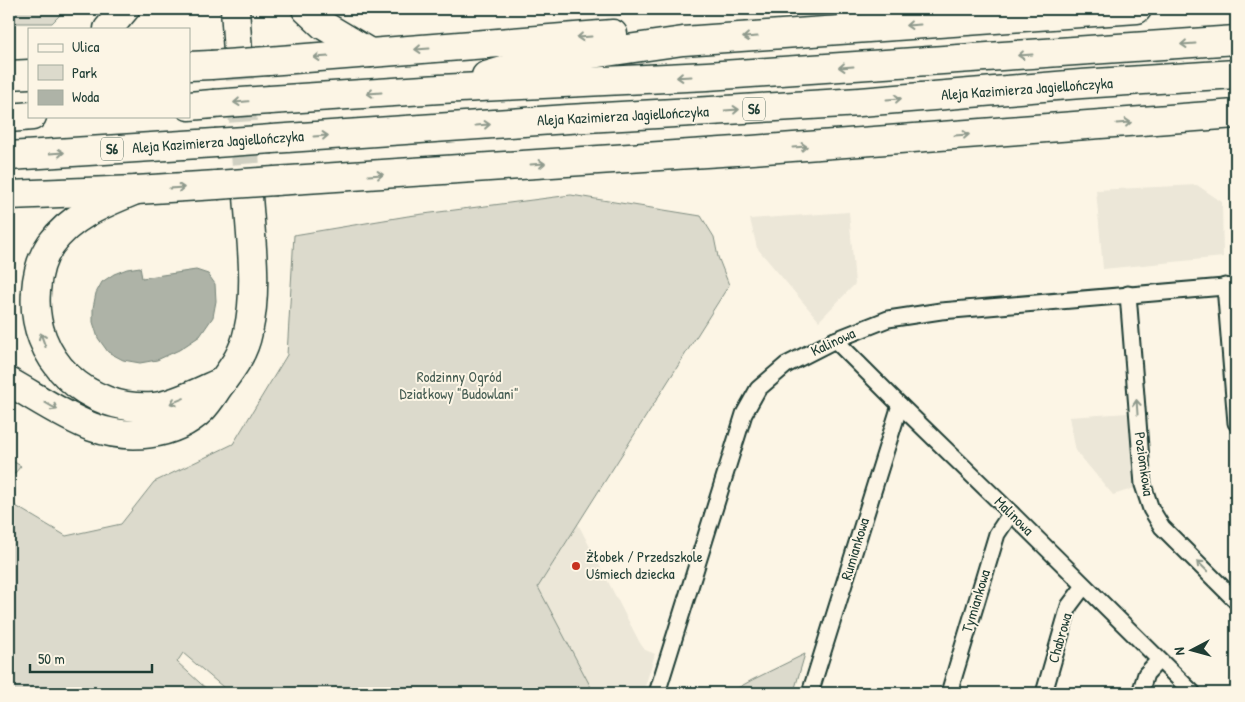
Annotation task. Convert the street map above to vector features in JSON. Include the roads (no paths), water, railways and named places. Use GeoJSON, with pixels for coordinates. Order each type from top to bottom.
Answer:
{"type":"FeatureCollection","features":[{"type":"Feature","properties":{"kind":"highway"},"geometry":{"type":"LineString","coordinates":[[109,28],[125,9]]}},
{"type":"Feature","properties":{"kind":"highway"},"geometry":{"type":"LineString","coordinates":[[235,9],[238,52]]}},
{"type":"Feature","properties":{"kind":"highway"},"geometry":{"type":"LineString","coordinates":[[306,9],[323,25],[370,53]]}},
{"type":"Feature","properties":{"kind":"highway"},"geometry":{"type":"LineString","coordinates":[[440,89],[530,63],[683,41],[1137,9]]}},
{"type":"Feature","properties":{"kind":"highway"},"geometry":{"type":"LineString","coordinates":[[200,66],[655,31],[683,41]]}},
{"type":"Feature","properties":{"kind":"highway"},"geometry":{"type":"LineString","coordinates":[[201,105],[440,89],[707,76],[1236,40]]}},
{"type":"Feature","properties":{"kind":"highway"},"geometry":{"type":"LineString","coordinates":[[9,75],[28,74]]}},
{"type":"Feature","properties":{"kind":"highway","name":"Aleja Kazimierza Jagiellończyka"},"geometry":{"type":"LineString","coordinates":[[9,156],[568,119],[860,102],[1236,74]]}},
{"type":"Feature","properties":{"kind":"highway"},"geometry":{"type":"LineString","coordinates":[[9,195],[274,182],[752,150],[1236,114]]}},
{"type":"Feature","properties":{"kind":"highway"},"geometry":{"type":"LineString","coordinates":[[9,118],[28,116]]}},
{"type":"Feature","properties":{"kind":"highway"},"geometry":{"type":"LineString","coordinates":[[136,190],[97,206],[72,222],[52,244],[46,254],[38,275],[35,296],[38,323],[46,349],[68,378],[80,387],[105,400],[121,404],[155,407],[171,403],[222,382]]}},
{"type":"Feature","properties":{"kind":"highway"},"geometry":{"type":"LineString","coordinates":[[9,382],[75,420],[112,432],[144,434],[161,432],[191,419],[213,396],[238,360],[244,347],[251,317],[252,280],[248,196]]}},
{"type":"Feature","properties":{"kind":"street","name":"Kalinowa"},"geometry":{"type":"LineString","coordinates":[[656,693],[744,414],[758,389],[786,365],[835,340],[893,318],[941,311],[1231,286]]}},
{"type":"Feature","properties":{"kind":"street"},"geometry":{"type":"LineString","coordinates":[[1231,286],[1236,423]]}},
{"type":"Feature","properties":{"kind":"street","name":"Poziomkowa"},"geometry":{"type":"LineString","coordinates":[[1128,294],[1144,485],[1151,509],[1162,526],[1236,601]]}},
{"type":"Feature","properties":{"kind":"street","name":"Malinowa"},"geometry":{"type":"LineString","coordinates":[[835,340],[1193,693]]}},
{"type":"Feature","properties":{"kind":"street","name":"Rumiankowa"},"geometry":{"type":"LineString","coordinates":[[810,693],[900,405]]}},
{"type":"Feature","properties":{"kind":"street","name":"Tymiankowa"},"geometry":{"type":"LineString","coordinates":[[949,693],[997,534],[1011,513]]}},
{"type":"Feature","properties":{"kind":"street","name":"Chabrowa"},"geometry":{"type":"LineString","coordinates":[[1044,693],[1069,606],[1084,586]]}},
{"type":"Feature","properties":{"kind":"street"},"geometry":{"type":"LineString","coordinates":[[1140,693],[1146,674],[1159,660]]}},
{"type":"Feature","properties":{"kind":"water"},"geometry":{"type":"Polygon","coordinates":[[[140,267],[142,278],[196,270],[208,274],[215,284],[216,301],[213,317],[200,336],[179,350],[157,360],[140,363],[123,360],[108,352],[98,338],[93,322],[93,308],[96,293],[102,282],[114,274],[140,267]]]}},
{"type":"Feature","properties":{"kind":"tunnel"},"geometry":{"type":"LineString","coordinates":[[238,52],[248,196]]}},
{"type":"Feature","properties":{"kind":"place","name":"Żłobek / Przedszkole Uśmiech dziecka"},"geometry":{"type":"Point","coordinates":[576,566]}},
{"type":"Feature","properties":{"kind":"park label","name":"Rodzinny Ogród Działkowy \"Budowlani\""},"geometry":{"type":"Point","coordinates":[459,386]}}]}
